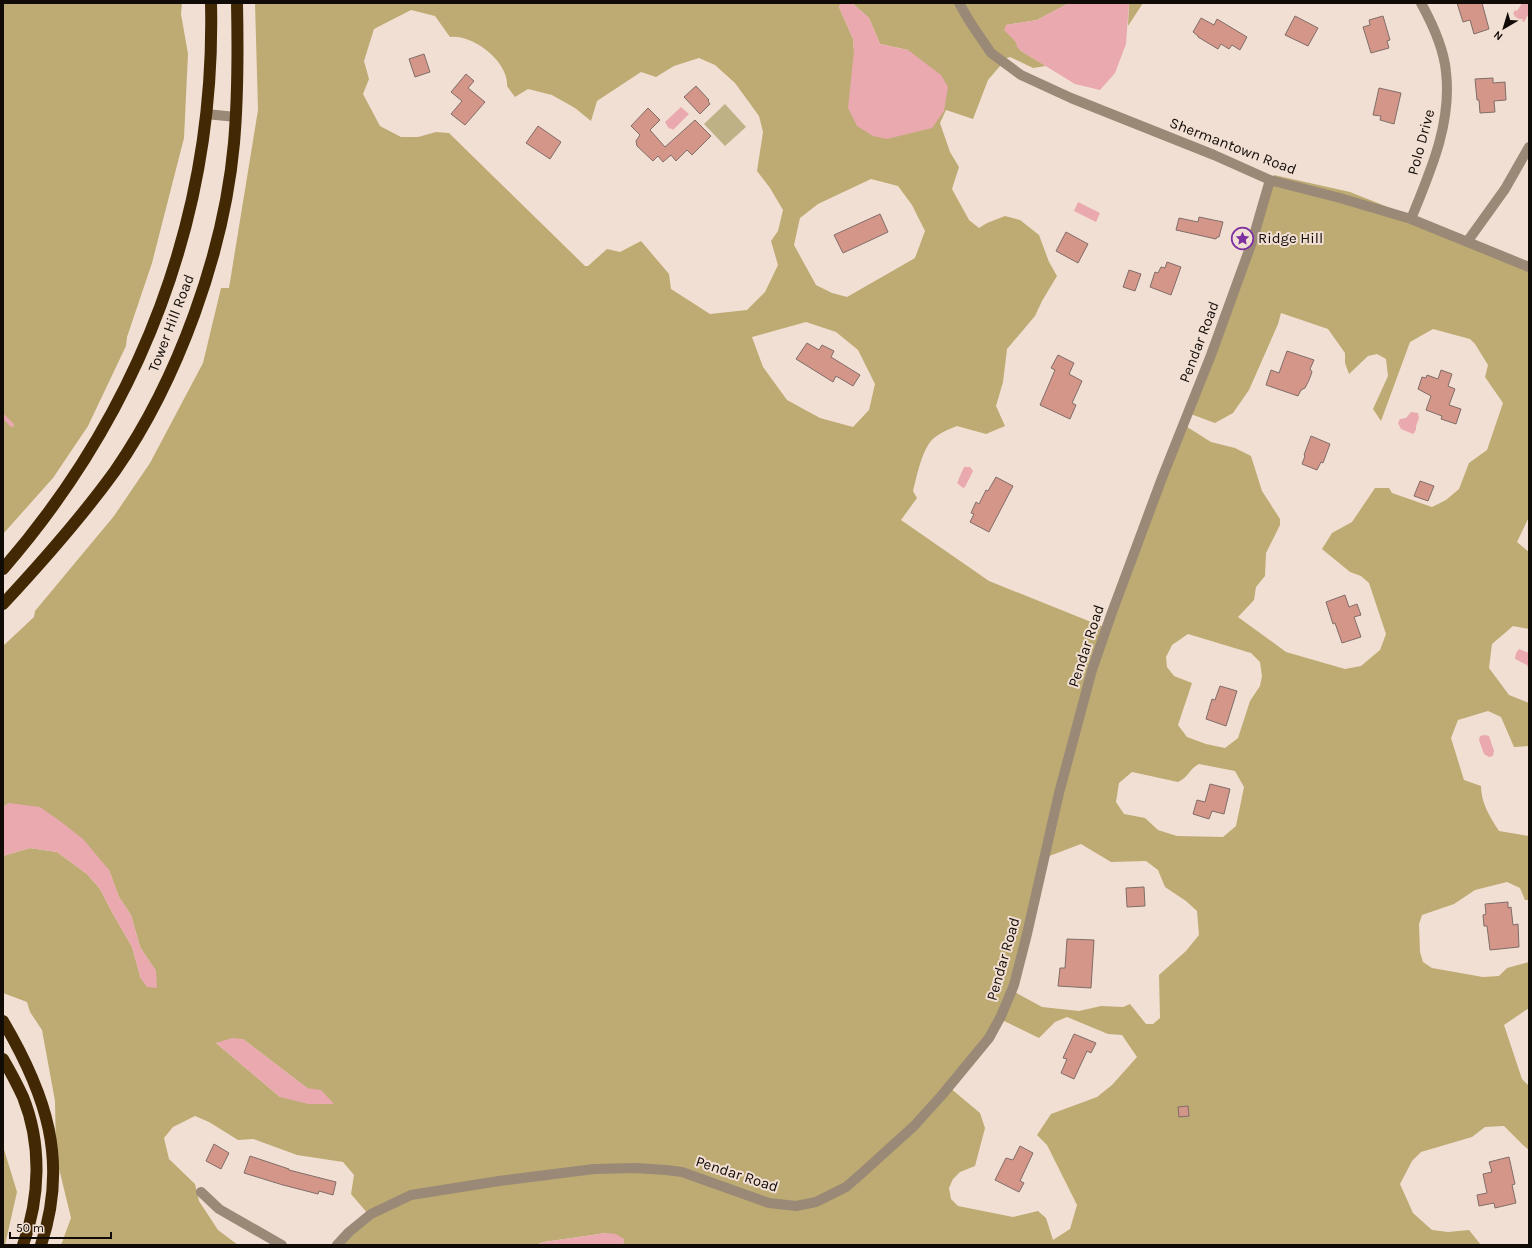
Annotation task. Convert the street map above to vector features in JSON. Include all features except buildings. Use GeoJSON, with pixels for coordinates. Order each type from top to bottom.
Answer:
{"type":"FeatureCollection","features":[{"type":"Feature","properties":{"kind":"highway","name":"Tower Hill Road"},"geometry":{"type":"LineString","coordinates":[[3,569],[31,537],[60,497],[88,454],[114,410],[136,366],[158,314],[173,272],[197,178],[206,114],[211,3]]}},
{"type":"Feature","properties":{"kind":"highway","name":"Tower Hill Road"},"geometry":{"type":"LineString","coordinates":[[3,604],[53,549],[116,469],[142,427],[166,381],[185,336],[202,290],[216,243],[227,194],[236,118],[238,47],[237,3]]}},
{"type":"Feature","properties":{"kind":"highway"},"geometry":{"type":"LineString","coordinates":[[3,1021],[19,1047],[33,1077],[42,1102],[50,1134],[52,1188],[48,1222],[41,1245]]}},
{"type":"Feature","properties":{"kind":"highway"},"geometry":{"type":"LineString","coordinates":[[3,1059],[23,1098],[31,1122],[35,1142],[36,1172],[34,1196],[31,1217],[23,1245]]}},
{"type":"Feature","properties":{"kind":"street","name":"Shermantown Road"},"geometry":{"type":"LineString","coordinates":[[959,3],[991,53],[1021,75],[1071,98],[1214,155],[1270,180],[1340,198],[1411,219],[1529,267]]}},
{"type":"Feature","properties":{"kind":"street","name":"Polo Drive"},"geometry":{"type":"LineString","coordinates":[[1411,219],[1434,164],[1445,116],[1447,93],[1446,71],[1441,51],[1421,3]]}},
{"type":"Feature","properties":{"kind":"street"},"geometry":{"type":"LineString","coordinates":[[206,114],[236,118]]}},
{"type":"Feature","properties":{"kind":"street"},"geometry":{"type":"LineString","coordinates":[[1467,242],[1505,188],[1529,148]]}},
{"type":"Feature","properties":{"kind":"street","name":"Pendar Road"},"geometry":{"type":"LineString","coordinates":[[337,1245],[348,1232],[371,1214],[411,1195],[499,1181],[594,1170],[635,1168],[682,1172],[769,1203],[796,1206],[816,1202],[846,1187],[914,1126],[942,1095],[988,1038],[1001,1016],[1014,985],[1028,934],[1059,793],[1092,670],[1162,478],[1211,355],[1252,242],[1270,180]]}},
{"type":"Feature","properties":{"kind":"street"},"geometry":{"type":"LineString","coordinates":[[201,1192],[219,1209],[282,1245]]}},
{"type":"Feature","properties":{"kind":"shaded area"},"geometry":{"type":"Polygon","coordinates":[[[3,3],[182,3],[181,14],[188,54],[184,138],[152,263],[127,337],[126,346],[88,426],[53,478],[3,534],[3,3]]]}},
{"type":"Feature","properties":{"kind":"shaded area"},"geometry":{"type":"Polygon","coordinates":[[[255,3],[841,3],[839,7],[853,39],[854,50],[908,50],[880,44],[869,18],[852,3],[1069,3],[1037,20],[1006,25],[1021,51],[1046,66],[1033,68],[1010,57],[1007,58],[988,80],[973,119],[946,110],[940,123],[950,152],[959,167],[952,189],[969,220],[979,228],[1005,216],[1020,220],[1039,235],[1049,262],[1057,276],[1035,316],[1007,349],[1003,382],[996,406],[1005,426],[986,434],[957,426],[939,434],[934,438],[926,448],[918,470],[913,491],[917,498],[901,520],[989,581],[1106,628],[1184,425],[1211,442],[1235,448],[1251,456],[1262,491],[1280,519],[1280,525],[1266,553],[1265,576],[1256,587],[1254,600],[1238,617],[1286,652],[1345,669],[1361,666],[1380,650],[1386,634],[1369,583],[1361,576],[1350,572],[1322,549],[1332,533],[1352,522],[1375,488],[1389,488],[1392,493],[1432,507],[1446,500],[1459,489],[1469,463],[1487,450],[1503,403],[1485,377],[1488,365],[1475,344],[1470,339],[1433,329],[1410,342],[1381,421],[1373,409],[1388,376],[1386,359],[1377,354],[1368,356],[1349,374],[1345,363],[1345,353],[1328,329],[1281,313],[1278,324],[1249,390],[1233,413],[1215,423],[1188,413],[1274,175],[1350,192],[1529,263],[1529,517],[1517,542],[1529,552],[1529,629],[1513,626],[1492,644],[1489,668],[1509,695],[1529,703],[1529,746],[1514,747],[1501,717],[1488,711],[1458,720],[1451,738],[1464,780],[1481,786],[1484,804],[1499,831],[1529,836],[1529,900],[1525,900],[1520,888],[1507,882],[1475,890],[1454,904],[1422,915],[1419,924],[1420,952],[1423,962],[1432,968],[1483,977],[1499,976],[1507,968],[1529,962],[1529,1008],[1504,1025],[1522,1079],[1529,1086],[1529,1150],[1504,1126],[1485,1127],[1472,1137],[1421,1152],[1412,1161],[1400,1184],[1413,1213],[1432,1230],[1448,1232],[1469,1230],[1481,1245],[623,1245],[624,1239],[606,1233],[544,1242],[535,1245],[338,1245],[369,1215],[351,1194],[354,1175],[343,1162],[297,1155],[253,1139],[238,1140],[209,1122],[195,1116],[173,1127],[164,1138],[169,1159],[195,1184],[199,1201],[218,1230],[238,1245],[61,1245],[71,1218],[56,1156],[55,1101],[42,1030],[30,1012],[27,1002],[3,993],[3,856],[30,848],[57,852],[87,874],[100,889],[132,947],[141,979],[156,971],[140,947],[131,915],[119,897],[109,870],[59,821],[9,803],[3,807],[3,646],[34,617],[35,611],[114,516],[150,463],[203,363],[221,288],[229,288],[258,110],[255,3]],[[411,10],[374,29],[364,61],[369,79],[363,94],[380,126],[401,137],[418,137],[436,132],[449,133],[585,266],[588,266],[607,249],[620,252],[641,241],[669,274],[671,289],[710,314],[747,310],[765,292],[778,265],[771,241],[778,231],[783,210],[770,188],[757,171],[763,132],[759,116],[735,83],[715,65],[699,58],[674,66],[656,77],[641,72],[597,101],[591,121],[575,108],[552,95],[528,89],[515,97],[507,86],[506,77],[496,59],[488,51],[469,40],[459,37],[450,37],[435,16],[411,10]],[[871,179],[818,204],[800,218],[794,245],[816,285],[832,293],[847,297],[915,258],[925,231],[912,205],[898,186],[871,179]],[[806,322],[752,337],[763,367],[787,400],[820,418],[853,427],[869,410],[875,384],[858,350],[836,332],[806,322]],[[1188,634],[1172,645],[1166,657],[1167,667],[1174,676],[1192,683],[1178,725],[1187,737],[1206,744],[1225,748],[1238,738],[1250,701],[1260,686],[1262,676],[1260,662],[1251,653],[1188,634]],[[1199,764],[1193,768],[1185,778],[1178,782],[1132,772],[1119,783],[1116,802],[1124,814],[1145,818],[1158,830],[1177,836],[1223,837],[1236,826],[1244,787],[1235,771],[1199,764]],[[1081,844],[1044,858],[1013,991],[1042,1007],[1079,1011],[1101,1006],[1123,1007],[1130,1004],[1146,1024],[1153,1024],[1160,1018],[1159,975],[1186,951],[1199,935],[1197,911],[1186,901],[1165,887],[1158,870],[1146,861],[1111,862],[1081,844]],[[1067,1017],[1055,1022],[1039,1038],[1002,1020],[949,1087],[980,1113],[985,1128],[975,1166],[960,1172],[953,1179],[949,1188],[951,1199],[958,1206],[1013,1217],[1038,1211],[1046,1218],[1053,1240],[1070,1229],[1077,1205],[1047,1145],[1037,1135],[1051,1114],[1097,1097],[1112,1085],[1137,1057],[1122,1035],[1108,1034],[1067,1017]],[[243,1039],[216,1043],[280,1097],[307,1088],[243,1039]]]}},
{"type":"Feature","properties":{"kind":"shaded area"},"geometry":{"type":"Polygon","coordinates":[[[841,3],[852,3],[869,18],[880,44],[908,50],[941,75],[948,87],[944,111],[932,128],[887,139],[873,136],[857,126],[848,108],[854,50],[853,39],[839,7],[841,3]]]}},
{"type":"Feature","properties":{"kind":"shaded area"},"geometry":{"type":"Polygon","coordinates":[[[1069,3],[1129,3],[1126,44],[1115,73],[1100,90],[1075,84],[1021,51],[1017,47],[1016,42],[1004,30],[1006,25],[1037,20],[1069,3]]]}},
{"type":"Feature","properties":{"kind":"shaded area"},"geometry":{"type":"Polygon","coordinates":[[[1129,3],[1143,3],[1128,26],[1129,3]]]}},
{"type":"Feature","properties":{"kind":"shaded area"},"geometry":{"type":"Polygon","coordinates":[[[1522,3],[1529,3],[1529,13],[1524,22],[1513,14],[1522,3]]]}},
{"type":"Feature","properties":{"kind":"shaded area"},"geometry":{"type":"Polygon","coordinates":[[[725,104],[746,127],[725,146],[704,124],[725,104]]]}},
{"type":"Feature","properties":{"kind":"shaded area"},"geometry":{"type":"Polygon","coordinates":[[[681,107],[689,114],[673,130],[670,128],[669,129],[665,122],[681,107]]]}},
{"type":"Feature","properties":{"kind":"shaded area"},"geometry":{"type":"Polygon","coordinates":[[[1078,202],[1100,213],[1096,222],[1074,211],[1078,202]]]}},
{"type":"Feature","properties":{"kind":"shaded area"},"geometry":{"type":"Polygon","coordinates":[[[1411,412],[1418,413],[1419,418],[1416,430],[1413,434],[1401,429],[1398,423],[1400,419],[1406,418],[1411,412]]]}},
{"type":"Feature","properties":{"kind":"shaded area"},"geometry":{"type":"Polygon","coordinates":[[[964,467],[970,467],[973,471],[965,487],[963,488],[957,483],[964,467]]]}},
{"type":"Feature","properties":{"kind":"shaded area"},"geometry":{"type":"Polygon","coordinates":[[[1519,649],[1529,653],[1529,669],[1527,665],[1515,659],[1516,653],[1519,649]]]}},
{"type":"Feature","properties":{"kind":"shaded area"},"geometry":{"type":"Polygon","coordinates":[[[1480,736],[1489,736],[1494,751],[1493,756],[1489,757],[1484,754],[1479,740],[1480,736]]]}},
{"type":"Feature","properties":{"kind":"shaded area"},"geometry":{"type":"Polygon","coordinates":[[[9,803],[40,807],[83,839],[109,870],[119,897],[131,915],[140,947],[156,971],[157,988],[147,987],[141,979],[132,947],[100,889],[87,874],[57,852],[30,848],[3,856],[3,807],[9,803]]]}},
{"type":"Feature","properties":{"kind":"shaded area"},"geometry":{"type":"Polygon","coordinates":[[[232,1038],[243,1039],[307,1088],[321,1090],[334,1104],[308,1104],[280,1097],[216,1043],[232,1038]]]}},
{"type":"Feature","properties":{"kind":"shaded area"},"geometry":{"type":"Polygon","coordinates":[[[3,1146],[17,1192],[5,1245],[3,1245],[3,1146]]]}},
{"type":"Feature","properties":{"kind":"shaded area"},"geometry":{"type":"Polygon","coordinates":[[[606,1233],[616,1234],[624,1239],[623,1245],[535,1245],[544,1242],[606,1233]]]}},
{"type":"Feature","properties":{"kind":"waterway"},"geometry":{"type":"LineString","coordinates":[[3,416],[12,425]]}},
{"type":"Feature","properties":{"kind":"place","name":"Ridge Hill"},"geometry":{"type":"Point","coordinates":[1242,238]}}]}
